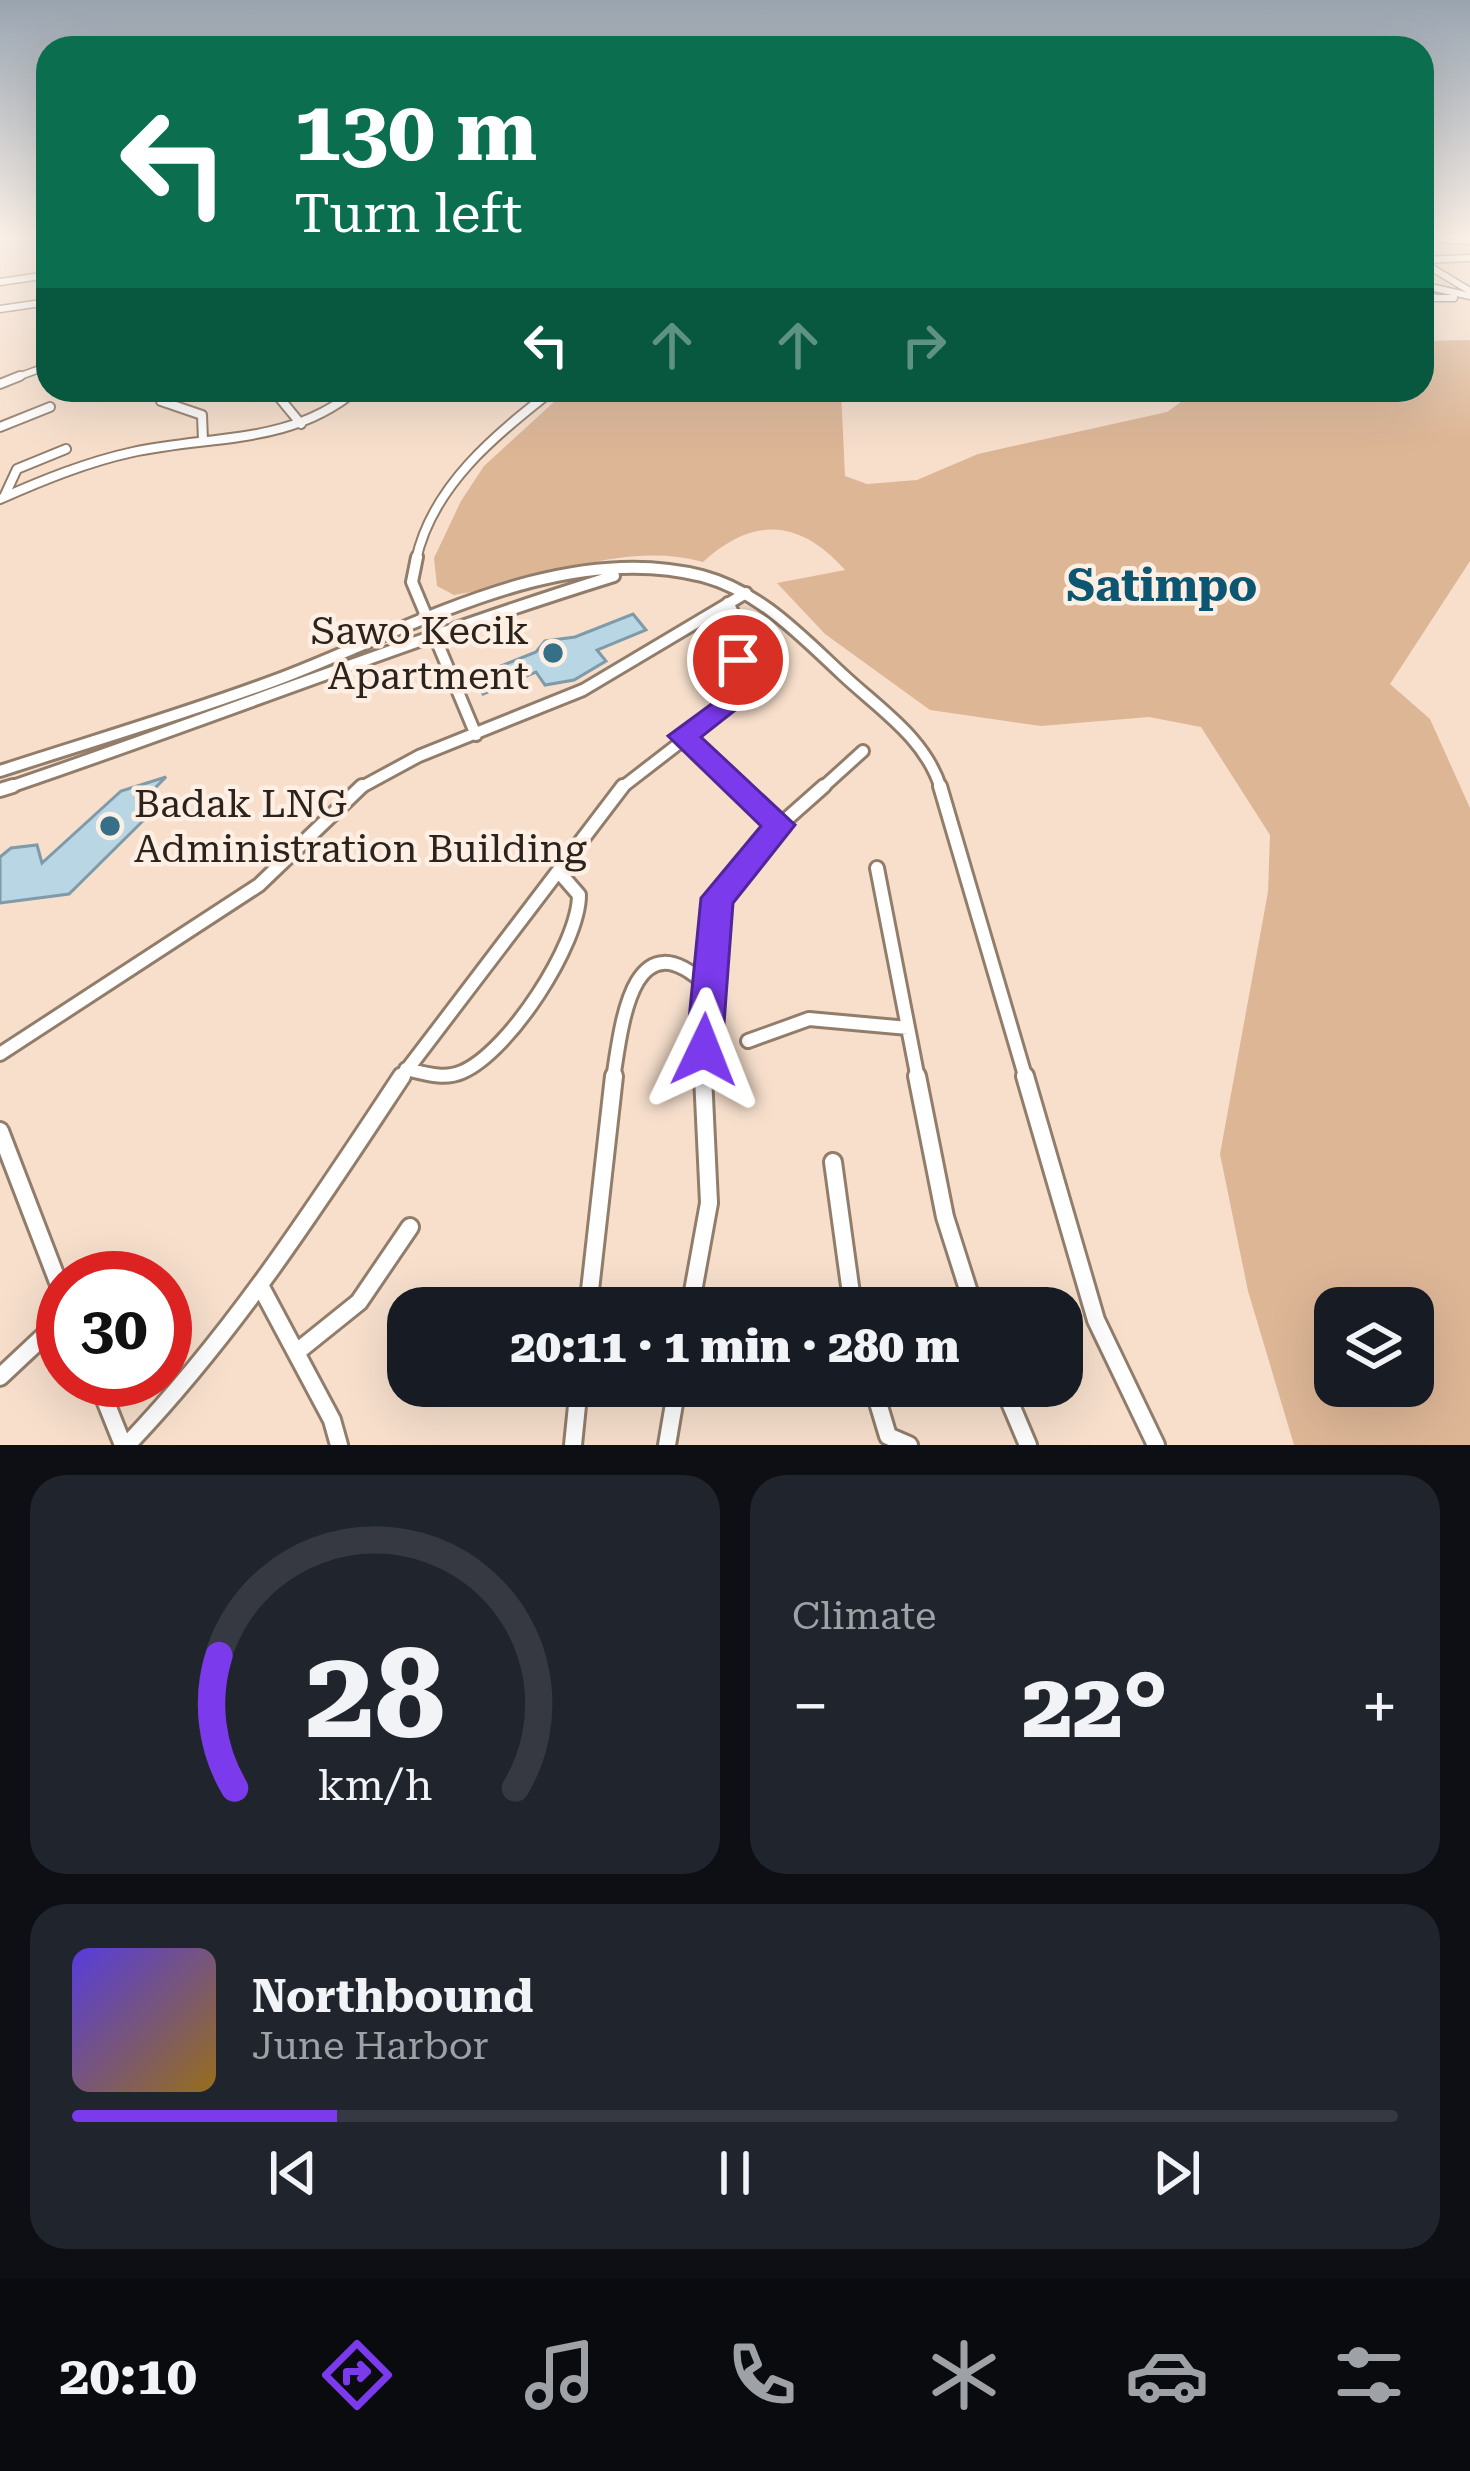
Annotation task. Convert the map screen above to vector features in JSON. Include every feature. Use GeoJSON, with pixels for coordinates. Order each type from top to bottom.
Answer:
{"type":"FeatureCollection","features":[{"type":"Feature","properties":{"kind":"street"},"geometry":{"type":"LineString","coordinates":[[0,384],[36,370]]}},
{"type":"Feature","properties":{"kind":"street"},"geometry":{"type":"LineString","coordinates":[[164,402],[202,415],[203,441]]}},
{"type":"Feature","properties":{"kind":"street"},"geometry":{"type":"LineString","coordinates":[[283,402],[301,424]]}},
{"type":"Feature","properties":{"kind":"street"},"geometry":{"type":"LineString","coordinates":[[66,449],[14,471],[4,484],[2,498],[132,453],[301,424],[341,402]]}},
{"type":"Feature","properties":{"kind":"street"},"geometry":{"type":"LineString","coordinates":[[476,734],[412,582],[430,515],[454,479],[540,402]]}},
{"type":"Feature","properties":{"kind":"street"},"geometry":{"type":"LineString","coordinates":[[0,427],[50,407]]}},
{"type":"Feature","properties":{"kind":"street"},"geometry":{"type":"LineString","coordinates":[[0,771],[430,626],[635,570],[692,573],[746,592],[772,610],[911,737],[937,775],[1096,1320],[1156,1445]]}},
{"type":"Feature","properties":{"kind":"street"},"geometry":{"type":"LineString","coordinates":[[0,1054],[259,885],[360,787],[583,690],[746,592]]}},
{"type":"Feature","properties":{"kind":"street"},"geometry":{"type":"LineString","coordinates":[[109,1407],[125,1445],[193,1376],[262,1288],[406,1069],[624,784],[734,698],[739,617],[728,603]]}},
{"type":"Feature","properties":{"kind":"street"},"geometry":{"type":"LineString","coordinates":[[0,790],[212,718],[430,626]]}},
{"type":"Feature","properties":{"kind":"street"},"geometry":{"type":"LineString","coordinates":[[682,736],[780,825]]}},
{"type":"Feature","properties":{"kind":"street"},"geometry":{"type":"LineString","coordinates":[[71,763],[72,747]]}},
{"type":"Feature","properties":{"kind":"street"},"geometry":{"type":"LineString","coordinates":[[694,1287],[709,1203],[703,1082],[706,985],[717,898],[780,825],[863,751]]}},
{"type":"Feature","properties":{"kind":"street"},"geometry":{"type":"LineString","coordinates":[[877,868],[945,1216],[967,1287]]}},
{"type":"Feature","properties":{"kind":"street"},"geometry":{"type":"LineString","coordinates":[[406,1069],[438,1077],[454,1074],[490,1052],[579,921],[579,895],[559,872]]}},
{"type":"Feature","properties":{"kind":"street"},"geometry":{"type":"LineString","coordinates":[[590,1287],[613,1093],[632,983],[646,968],[664,964],[681,965],[706,985]]}},
{"type":"Feature","properties":{"kind":"street"},"geometry":{"type":"LineString","coordinates":[[748,1042],[783,1022],[822,1015],[908,1028]]}},
{"type":"Feature","properties":{"kind":"street"},"geometry":{"type":"LineString","coordinates":[[0,1131],[46,1251]]}},
{"type":"Feature","properties":{"kind":"street"},"geometry":{"type":"LineString","coordinates":[[833,1162],[850,1287]]}},
{"type":"Feature","properties":{"kind":"street"},"geometry":{"type":"LineString","coordinates":[[298,1351],[359,1302],[410,1227]]}},
{"type":"Feature","properties":{"kind":"street"},"geometry":{"type":"LineString","coordinates":[[262,1288],[298,1351],[339,1445]]}},
{"type":"Feature","properties":{"kind":"street"},"geometry":{"type":"LineString","coordinates":[[0,1377],[36,1343]]}},
{"type":"Feature","properties":{"kind":"street"},"geometry":{"type":"LineString","coordinates":[[572,1445],[577,1407]]}},
{"type":"Feature","properties":{"kind":"street"},"geometry":{"type":"LineString","coordinates":[[667,1445],[673,1407]]}},
{"type":"Feature","properties":{"kind":"street"},"geometry":{"type":"LineString","coordinates":[[877,1407],[884,1441],[909,1445]]}},
{"type":"Feature","properties":{"kind":"street"},"geometry":{"type":"LineString","coordinates":[[1013,1407],[1028,1445]]}},
{"type":"Feature","properties":{"kind":"shaded area"},"geometry":{"type":"Polygon","coordinates":[[[1470,340],[1470,561],[1390,684],[1430,719],[1470,808],[1470,1445],[1294,1445],[1248,1291],[1220,1154],[1268,892],[1270,835],[1201,727],[1149,717],[1041,726],[930,710],[825,634],[777,583],[845,570],[810,540],[793,533],[757,531],[721,547],[703,562],[641,556],[578,565],[454,595],[437,586],[434,558],[461,501],[484,466],[554,402],[842,402],[845,476],[867,484],[917,480],[978,454],[1167,412],[1181,402],[1434,402],[1434,341],[1470,340]]]}},
{"type":"Feature","properties":{"kind":"building","name":"Sawo Kecik Apartment"},"geometry":{"type":"Polygon","coordinates":[[[633,614],[646,630],[597,650],[606,661],[574,680],[545,685],[536,672],[483,694],[473,677],[536,652],[545,641],[575,637],[633,614]]]}},
{"type":"Feature","properties":{"kind":"building","name":"Badak LNG Administration Building"},"geometry":{"type":"Polygon","coordinates":[[[166,777],[152,791],[158,806],[69,894],[0,903],[0,857],[11,848],[37,845],[42,863],[121,791],[166,777]]]}},
{"type":"Feature","properties":{"kind":"place","name":"Sawo Kecik Apartment"},"geometry":{"type":"Point","coordinates":[553,653]}},
{"type":"Feature","properties":{"kind":"place","name":"Badak LNG Administration Building"},"geometry":{"type":"Point","coordinates":[110,826]}},
{"type":"Feature","properties":{"kind":"district","name":"Satimpo"},"geometry":{"type":"Point","coordinates":[1162,585]}},
{"type":"Feature","properties":{"kind":"route"},"geometry":{"type":"LineString","coordinates":[[704,1050],[717,898],[780,825],[682,736],[730,704],[738,660]]}}]}
